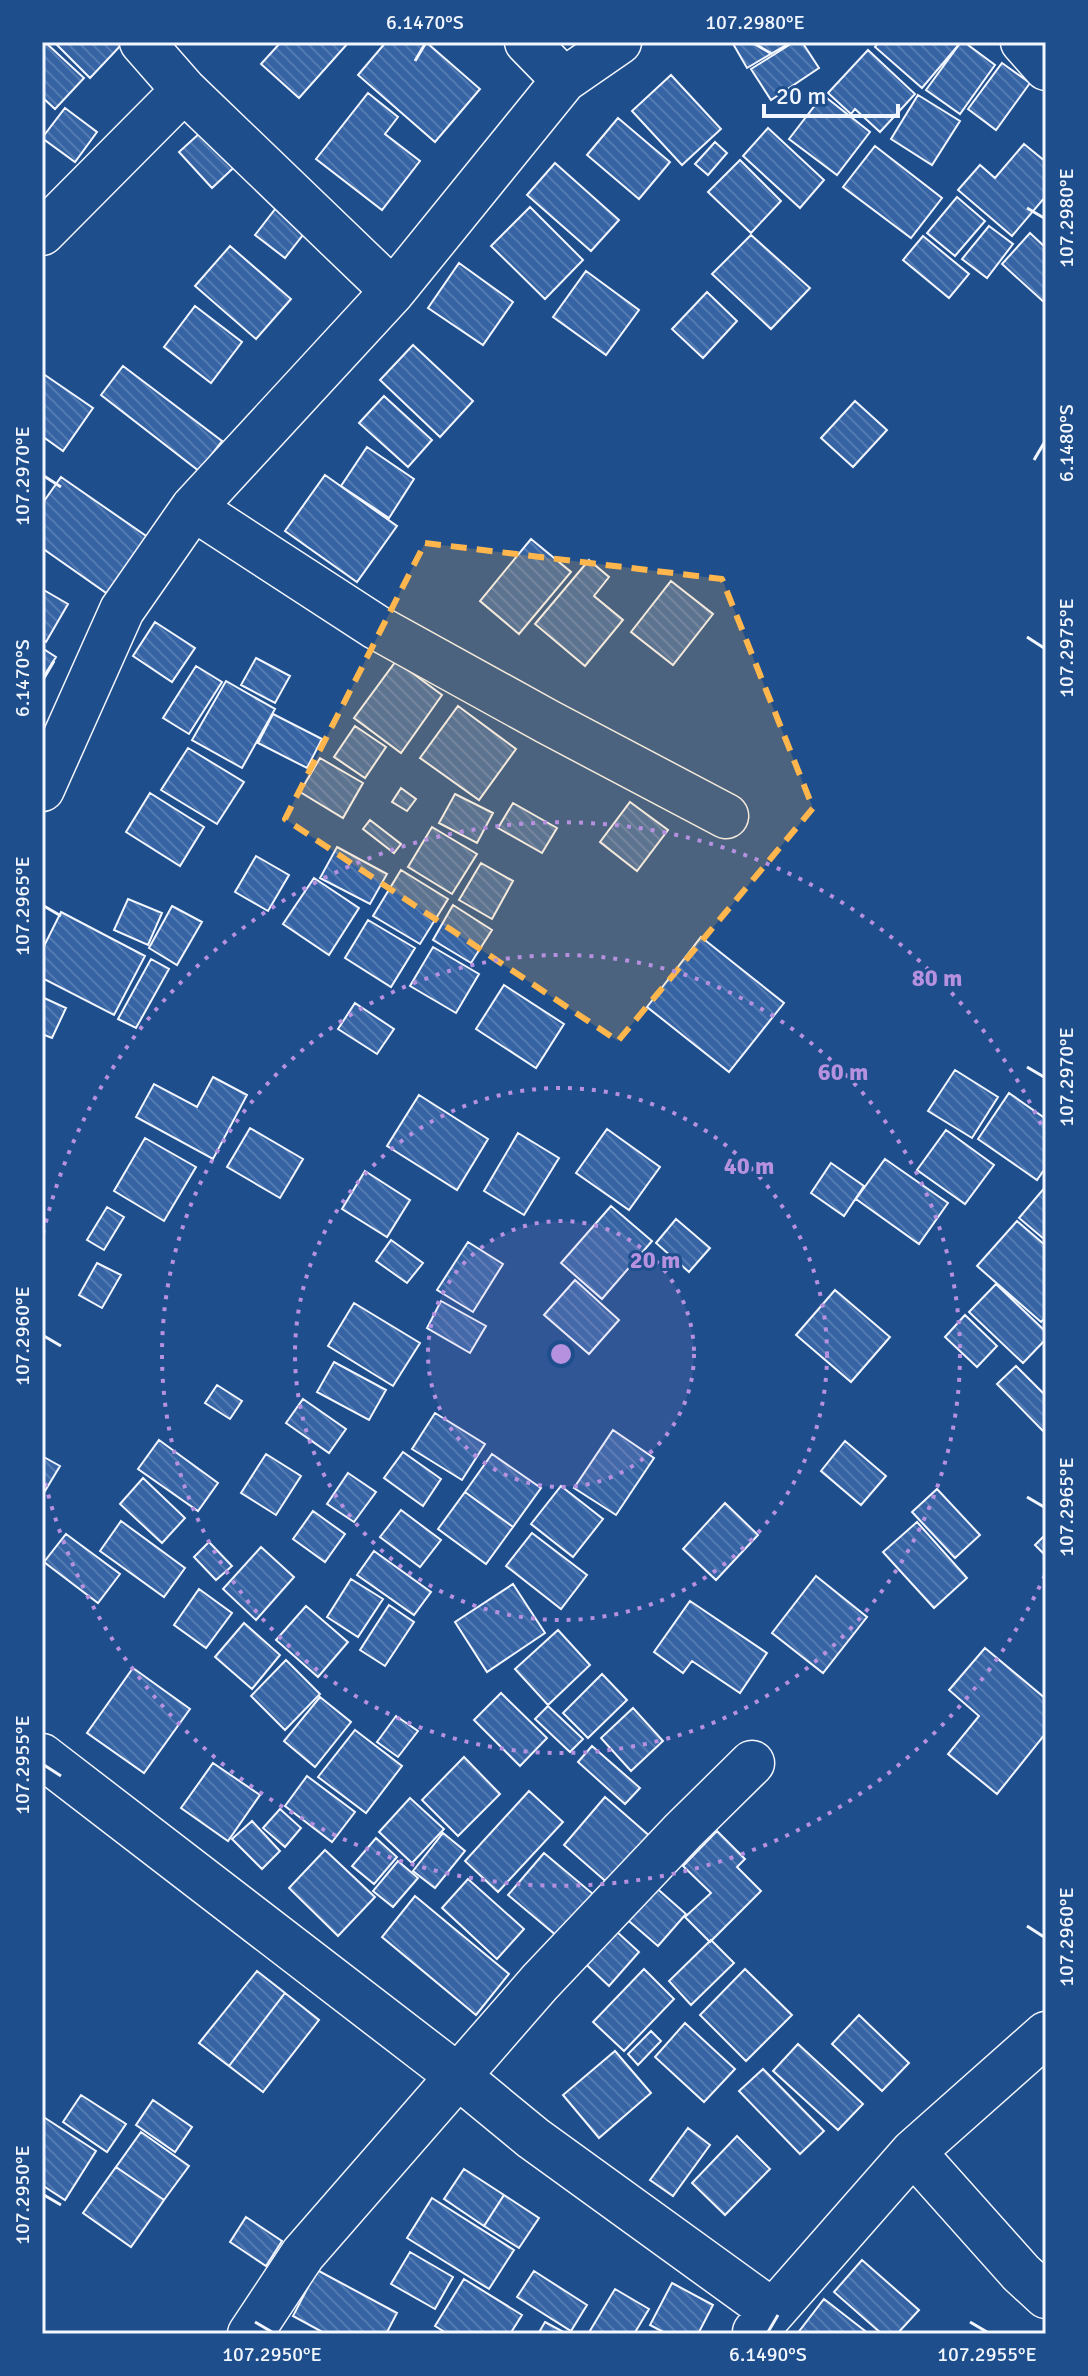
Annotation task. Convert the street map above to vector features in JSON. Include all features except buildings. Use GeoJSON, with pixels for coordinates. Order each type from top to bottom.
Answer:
{"type":"FeatureCollection","features":[{"type":"Feature","properties":{"kind":"street"},"geometry":{"type":"LineString","coordinates":[[142,42],[184,90],[393,291]]}},
{"type":"Feature","properties":{"kind":"street"},"geometry":{"type":"LineString","coordinates":[[527,42],[564,80]]}},
{"type":"Feature","properties":{"kind":"street"},"geometry":{"type":"LineString","coordinates":[[42,789],[122,610],[193,508],[393,291],[564,80],[619,42]]}},
{"type":"Feature","properties":{"kind":"street"},"geometry":{"type":"LineString","coordinates":[[1023,42],[1046,68]]}},
{"type":"Feature","properties":{"kind":"street"},"geometry":{"type":"LineString","coordinates":[[42,233],[184,90]]}},
{"type":"Feature","properties":{"kind":"street"},"geometry":{"type":"LineString","coordinates":[[193,508],[376,627],[726,816]]}},
{"type":"Feature","properties":{"kind":"street"},"geometry":{"type":"LineString","coordinates":[[42,1756],[459,2077],[763,2323],[913,2152],[1046,2034]]}},
{"type":"Feature","properties":{"kind":"street"},"geometry":{"type":"LineString","coordinates":[[250,2334],[303,2254],[540,1982],[752,1763]]}},
{"type":"Feature","properties":{"kind":"street"},"geometry":{"type":"LineString","coordinates":[[913,2152],[1021,2273],[1046,2296]]}},
{"type":"Feature","properties":{"kind":"highlighted area"},"geometry":{"type":"Polygon","coordinates":[[[425,543],[722,579],[813,808],[618,1041],[285,819],[425,543]]]}}]}
